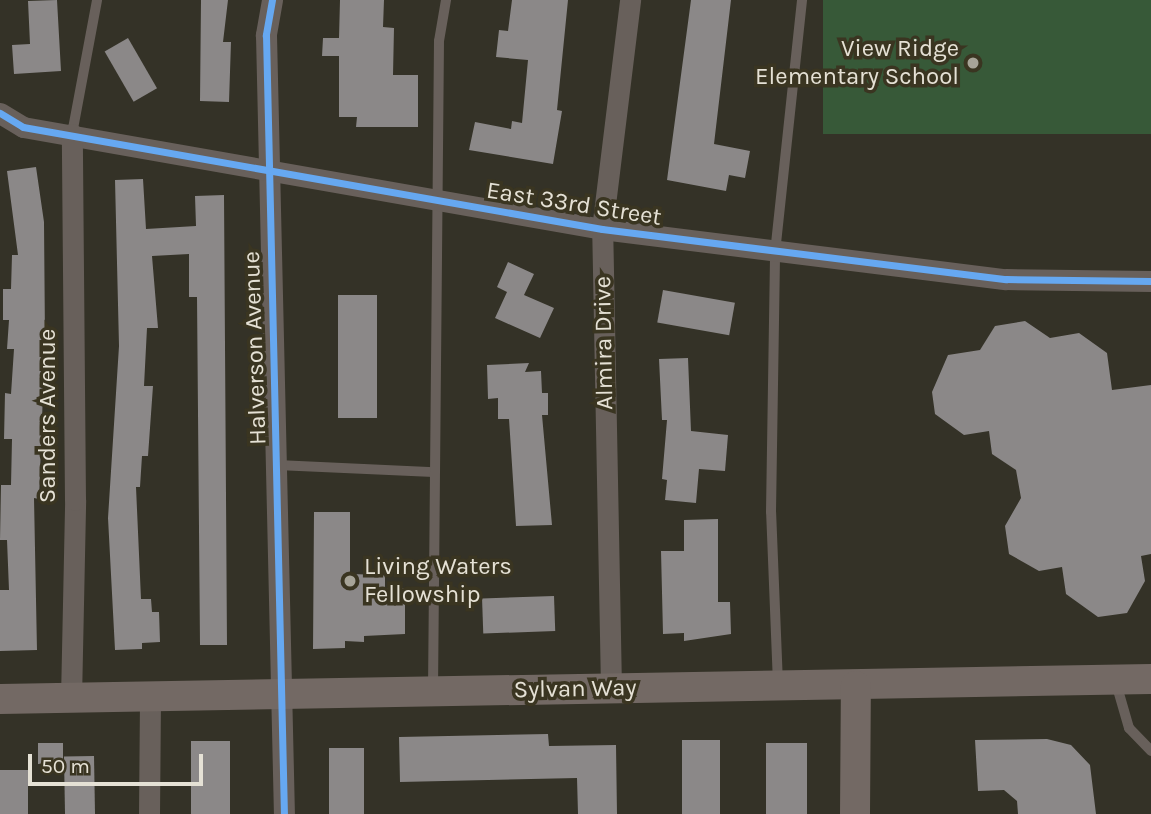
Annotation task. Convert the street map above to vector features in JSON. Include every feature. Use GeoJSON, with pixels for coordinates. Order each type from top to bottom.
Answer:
{"type":"FeatureCollection","features":[{"type":"Feature","properties":{"kind":"main road","name":"Sylvan Way"},"geometry":{"type":"LineString","coordinates":[[0,699],[1151,679]]}},
{"type":"Feature","properties":{"kind":"main road"},"geometry":{"type":"LineString","coordinates":[[855,814],[856,686]]}},
{"type":"Feature","properties":{"kind":"street","name":"Halverson Avenue"},"geometry":{"type":"LineString","coordinates":[[272,0],[266,35],[284,695],[284,814]]}},
{"type":"Feature","properties":{"kind":"street","name":"Almira Drive"},"geometry":{"type":"LineString","coordinates":[[611,688],[602,229],[630,0]]}},
{"type":"Feature","properties":{"kind":"street","name":"East 33rd Street"},"geometry":{"type":"LineString","coordinates":[[0,113],[23,127],[72,134],[269,173],[602,229],[775,253],[1006,279],[1151,281]]}},
{"type":"Feature","properties":{"kind":"street","name":"Sanders Avenue"},"geometry":{"type":"LineString","coordinates":[[71,699],[75,500],[72,134]]}},
{"type":"Feature","properties":{"kind":"street"},"geometry":{"type":"LineString","coordinates":[[149,814],[150,698]]}},
{"type":"Feature","properties":{"kind":"lane"},"geometry":{"type":"LineString","coordinates":[[72,134],[97,0]]}},
{"type":"Feature","properties":{"kind":"lane"},"geometry":{"type":"LineString","coordinates":[[433,692],[439,41],[446,0]]}},
{"type":"Feature","properties":{"kind":"lane"},"geometry":{"type":"LineString","coordinates":[[778,687],[771,512],[775,253],[802,0]]}},
{"type":"Feature","properties":{"kind":"lane"},"geometry":{"type":"LineString","coordinates":[[277,465],[434,472]]}},
{"type":"Feature","properties":{"kind":"lane"},"geometry":{"type":"LineString","coordinates":[[1115,680],[1129,729],[1151,751]]}},
{"type":"Feature","properties":{"kind":"green space","name":"View Ridge Elementary School"},"geometry":{"type":"Polygon","coordinates":[[[823,0],[1151,0],[1151,134],[823,134],[823,0]]]}},
{"type":"Feature","properties":{"kind":"building"},"geometry":{"type":"Polygon","coordinates":[[[57,0],[61,71],[14,74],[12,45],[30,44],[28,1],[57,0]]]}},
{"type":"Feature","properties":{"kind":"building"},"geometry":{"type":"Polygon","coordinates":[[[201,0],[228,0],[223,42],[231,42],[229,102],[200,101],[201,0]]]}},
{"type":"Feature","properties":{"kind":"building"},"geometry":{"type":"Polygon","coordinates":[[[340,0],[384,0],[383,27],[394,28],[393,75],[418,75],[418,127],[356,127],[357,117],[339,117],[339,56],[322,56],[323,38],[339,38],[340,0]]]}},
{"type":"Feature","properties":{"kind":"building"},"geometry":{"type":"Polygon","coordinates":[[[512,0],[568,0],[557,110],[562,111],[553,164],[469,150],[475,122],[511,129],[512,121],[522,123],[528,60],[496,57],[499,30],[508,31],[512,0]]]}},
{"type":"Feature","properties":{"kind":"building"},"geometry":{"type":"Polygon","coordinates":[[[691,0],[731,0],[714,144],[750,151],[745,178],[729,175],[726,191],[667,180],[691,0]]]}},
{"type":"Feature","properties":{"kind":"building"},"geometry":{"type":"Polygon","coordinates":[[[128,38],[157,88],[134,102],[105,52],[128,38]]]}},
{"type":"Feature","properties":{"kind":"building"},"geometry":{"type":"Polygon","coordinates":[[[36,167],[44,222],[45,339],[39,499],[34,498],[37,650],[0,651],[0,590],[9,590],[7,540],[0,540],[1,485],[11,485],[12,439],[4,439],[5,393],[11,394],[14,349],[7,349],[9,320],[3,320],[3,289],[11,289],[12,255],[18,255],[7,171],[36,167]]]}},
{"type":"Feature","properties":{"kind":"building"},"geometry":{"type":"Polygon","coordinates":[[[143,179],[146,229],[196,226],[195,196],[224,195],[227,645],[200,645],[197,297],[189,297],[189,254],[152,256],[158,328],[147,328],[144,386],[153,386],[148,456],[142,456],[140,487],[136,487],[141,599],[151,599],[152,612],[159,612],[160,642],[142,643],[142,649],[115,650],[108,518],[119,346],[115,180],[143,179]]]}},
{"type":"Feature","properties":{"kind":"building"},"geometry":{"type":"Polygon","coordinates":[[[508,262],[534,274],[524,295],[554,308],[540,338],[495,318],[507,292],[497,287],[508,262]]]}},
{"type":"Feature","properties":{"kind":"building"},"geometry":{"type":"Polygon","coordinates":[[[663,290],[735,303],[729,335],[657,322],[663,290]]]}},
{"type":"Feature","properties":{"kind":"building"},"geometry":{"type":"Polygon","coordinates":[[[338,295],[377,295],[377,418],[338,418],[338,295]]]}},
{"type":"Feature","properties":{"kind":"building"},"geometry":{"type":"Polygon","coordinates":[[[1025,321],[1050,338],[1079,333],[1107,353],[1112,390],[1151,385],[1151,554],[1141,556],[1145,581],[1127,613],[1098,617],[1066,594],[1062,567],[1039,571],[1009,554],[1005,526],[1021,498],[1016,470],[992,454],[989,431],[964,435],[935,414],[932,392],[948,355],[980,350],[995,326],[1025,321]]]}},
{"type":"Feature","properties":{"kind":"building"},"geometry":{"type":"Polygon","coordinates":[[[688,358],[691,431],[728,435],[725,471],[699,469],[696,503],[665,500],[667,480],[662,479],[667,420],[662,420],[659,359],[688,358]]]}},
{"type":"Feature","properties":{"kind":"building"},"geometry":{"type":"Polygon","coordinates":[[[529,363],[525,372],[541,371],[542,393],[548,393],[548,415],[542,415],[552,525],[516,526],[509,419],[498,419],[498,398],[488,399],[487,365],[529,363]]]}},
{"type":"Feature","properties":{"kind":"building","name":"Living Waters Fellowship"},"geometry":{"type":"Polygon","coordinates":[[[314,512],[350,512],[350,574],[385,575],[385,588],[405,588],[405,634],[364,636],[364,642],[345,641],[345,648],[313,649],[314,512]]]}},
{"type":"Feature","properties":{"kind":"building"},"geometry":{"type":"Polygon","coordinates":[[[718,519],[718,602],[730,602],[731,634],[684,641],[684,633],[663,634],[661,551],[684,551],[684,520],[718,519]]]}},
{"type":"Feature","properties":{"kind":"building"},"geometry":{"type":"Polygon","coordinates":[[[554,596],[555,631],[483,633],[482,599],[554,596]]]}},
{"type":"Feature","properties":{"kind":"building"},"geometry":{"type":"Polygon","coordinates":[[[548,734],[549,746],[616,745],[617,814],[578,814],[577,778],[400,782],[399,737],[548,734]]]}},
{"type":"Feature","properties":{"kind":"building"},"geometry":{"type":"Polygon","coordinates":[[[1047,739],[1071,745],[1090,765],[1096,814],[1018,814],[1017,801],[1004,790],[978,791],[975,740],[1047,739]]]}},
{"type":"Feature","properties":{"kind":"building"},"geometry":{"type":"Polygon","coordinates":[[[682,740],[720,740],[720,814],[682,814],[682,740]]]}},
{"type":"Feature","properties":{"kind":"building"},"geometry":{"type":"Polygon","coordinates":[[[191,741],[230,741],[230,814],[191,814],[191,741]]]}},
{"type":"Feature","properties":{"kind":"building"},"geometry":{"type":"Polygon","coordinates":[[[38,743],[63,743],[63,764],[38,764],[38,743]]]}},
{"type":"Feature","properties":{"kind":"building"},"geometry":{"type":"Polygon","coordinates":[[[766,743],[807,743],[807,814],[766,814],[766,743]]]}},
{"type":"Feature","properties":{"kind":"building"},"geometry":{"type":"Polygon","coordinates":[[[329,748],[364,748],[364,814],[329,814],[329,748]]]}},
{"type":"Feature","properties":{"kind":"building"},"geometry":{"type":"Polygon","coordinates":[[[94,756],[95,814],[65,814],[64,757],[94,756]]]}},
{"type":"Feature","properties":{"kind":"building"},"geometry":{"type":"Polygon","coordinates":[[[0,770],[28,770],[28,814],[0,814],[0,770]]]}},
{"type":"Feature","properties":{"kind":"cycle path"},"geometry":{"type":"LineString","coordinates":[[272,0],[266,35],[284,814]]}},
{"type":"Feature","properties":{"kind":"cycle path"},"geometry":{"type":"LineString","coordinates":[[0,113],[23,127],[602,229],[1006,279],[1151,281]]}},
{"type":"Feature","properties":{"kind":"place","name":"View Ridge Elementary School"},"geometry":{"type":"Point","coordinates":[973,63]}},
{"type":"Feature","properties":{"kind":"place","name":"Living Waters Fellowship"},"geometry":{"type":"Point","coordinates":[350,581]}}]}
